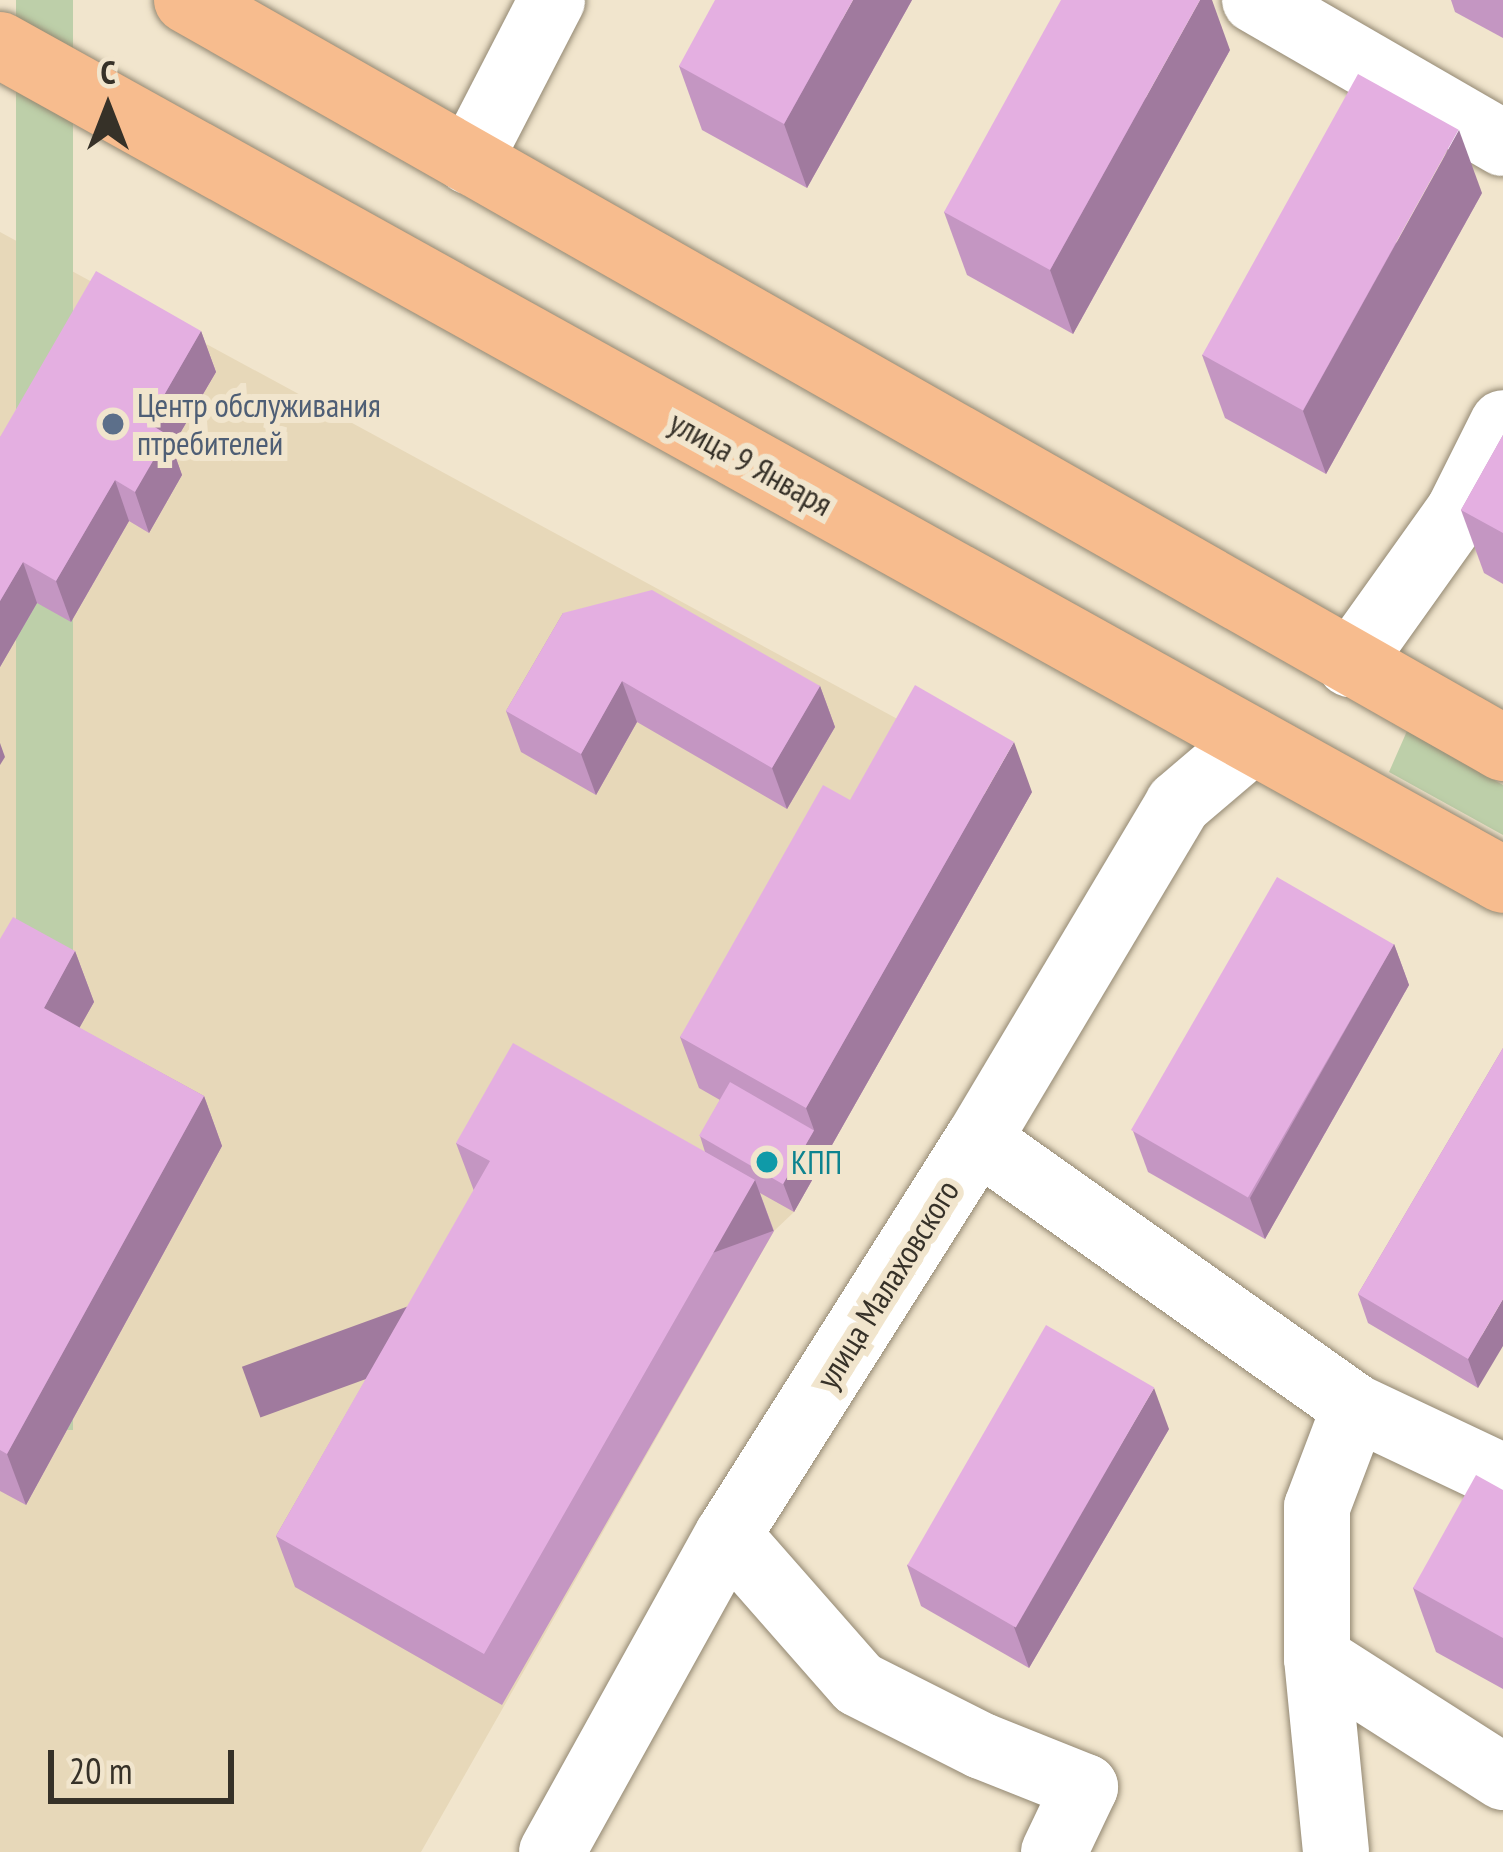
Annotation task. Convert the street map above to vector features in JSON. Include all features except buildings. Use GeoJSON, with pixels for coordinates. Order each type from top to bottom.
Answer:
{"type":"FeatureCollection","features":[{"type":"Feature","properties":{"kind":"main road"},"geometry":{"type":"LineString","coordinates":[[187,0],[1503,748]]}},
{"type":"Feature","properties":{"kind":"main road","name":"улица 9 Января"},"geometry":{"type":"LineString","coordinates":[[0,45],[1503,880]]}},
{"type":"Feature","properties":{"kind":"street"},"geometry":{"type":"LineString","coordinates":[[469,161],[552,0]]}},
{"type":"Feature","properties":{"kind":"street"},"geometry":{"type":"LineString","coordinates":[[1255,0],[1503,143]]}},
{"type":"Feature","properties":{"kind":"street"},"geometry":{"type":"LineString","coordinates":[[1350,664],[1459,511],[1503,423]]}},
{"type":"Feature","properties":{"kind":"street","name":"улица Малаховского"},"geometry":{"type":"LineString","coordinates":[[552,1852],[728,1535],[978,1140],[1178,804],[1252,741]]}},
{"type":"Feature","properties":{"kind":"street"},"geometry":{"type":"LineString","coordinates":[[978,1140],[1355,1407],[1503,1477]]}},
{"type":"Feature","properties":{"kind":"street"},"geometry":{"type":"LineString","coordinates":[[1336,1852],[1317,1658],[1317,1507],[1355,1407]]}},
{"type":"Feature","properties":{"kind":"street"},"geometry":{"type":"LineString","coordinates":[[728,1535],[859,1684],[982,1746],[1085,1787],[1054,1852]]}},
{"type":"Feature","properties":{"kind":"street"},"geometry":{"type":"LineString","coordinates":[[1317,1658],[1503,1777]]}},
{"type":"Feature","properties":{"kind":"shaded area"},"geometry":{"type":"Polygon","coordinates":[[[0,232],[1032,792],[794,1212],[774,1231],[421,1852],[0,1852],[0,232]]]}},
{"type":"Feature","properties":{"kind":"green space"},"geometry":{"type":"Polygon","coordinates":[[[16,0],[73,0],[73,1430],[16,1430],[16,0]]]}},
{"type":"Feature","properties":{"kind":"green space"},"geometry":{"type":"Polygon","coordinates":[[[1407,731],[1503,785],[1503,835],[1389,772],[1407,731]]]}},
{"type":"Feature","properties":{"kind":"place","name":"Центр обслуживания птребителей"},"geometry":{"type":"Point","coordinates":[113,424]}},
{"type":"Feature","properties":{"kind":"place","name":"КПП"},"geometry":{"type":"Point","coordinates":[767,1162]}}]}
